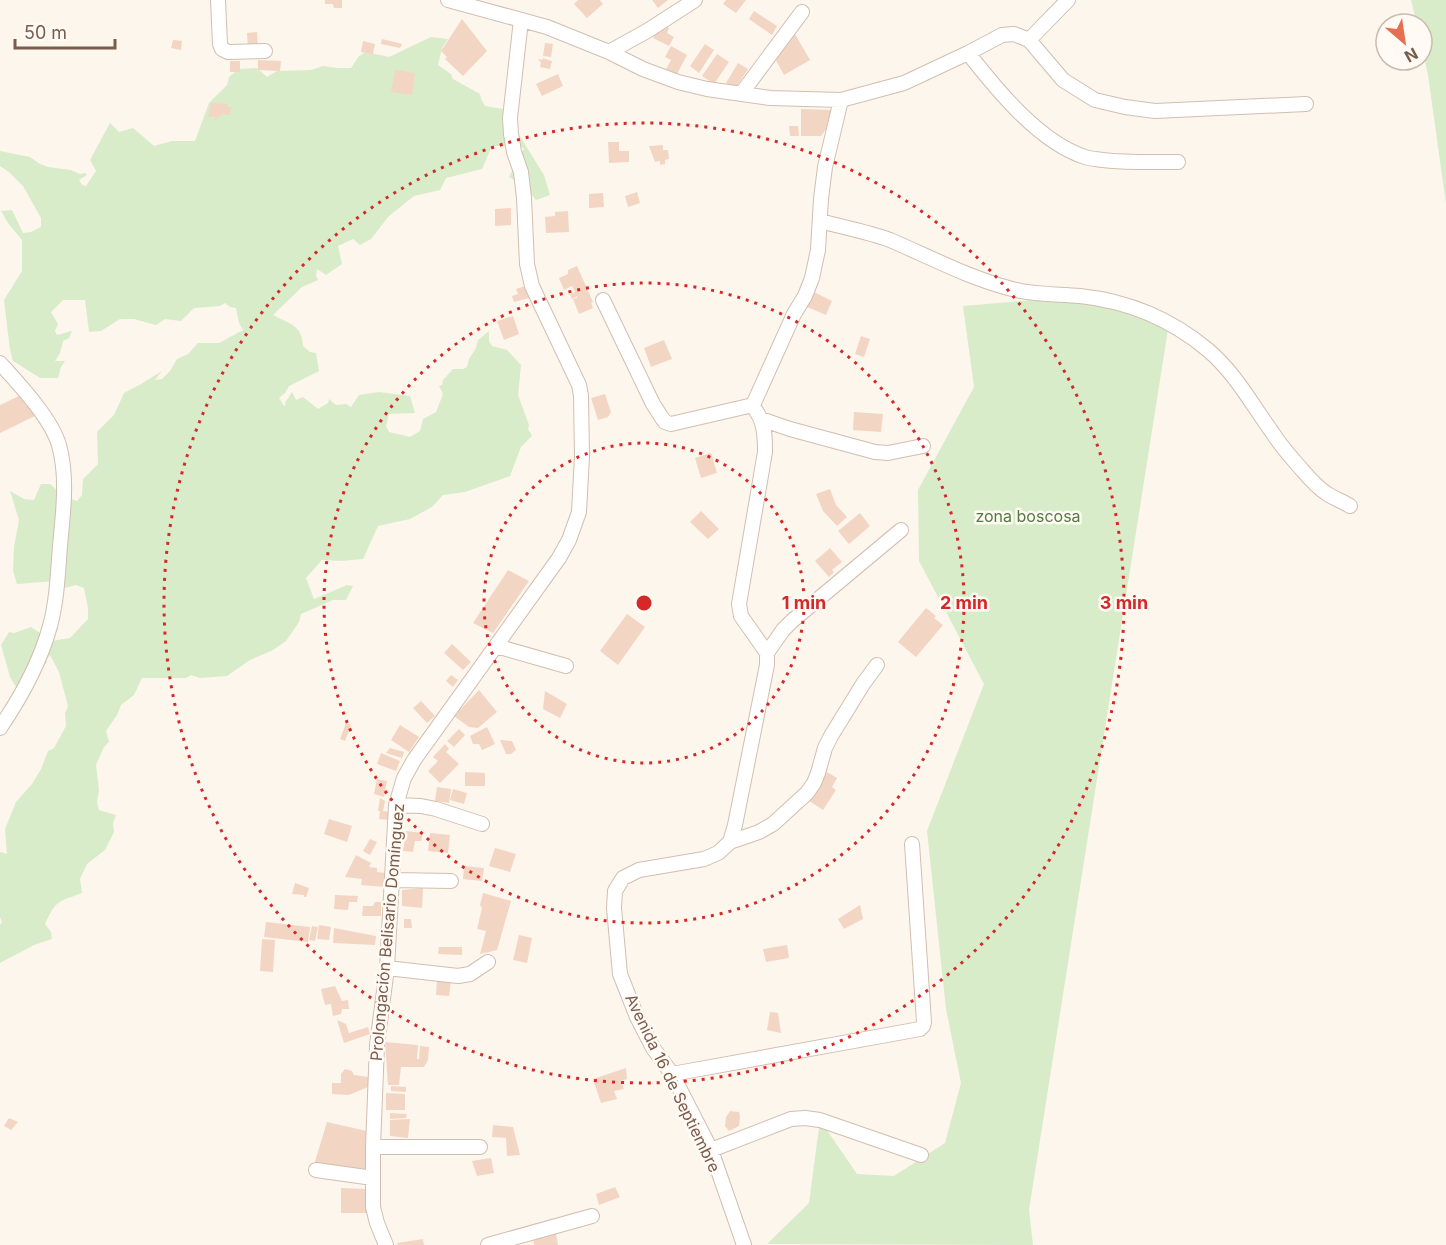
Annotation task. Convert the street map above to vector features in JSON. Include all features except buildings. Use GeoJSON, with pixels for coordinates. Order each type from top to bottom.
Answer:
{"type":"FeatureCollection","features":[{"type":"Feature","properties":{"kind":"street"},"geometry":{"type":"LineString","coordinates":[[218,0],[222,49],[228,52],[265,51]]}},
{"type":"Feature","properties":{"kind":"street"},"geometry":{"type":"LineString","coordinates":[[448,0],[547,27],[678,82],[707,89],[770,98],[841,100],[904,83],[1002,35],[1014,34],[1029,40],[1063,80],[1095,100],[1155,111],[1306,104]]}},
{"type":"Feature","properties":{"kind":"street"},"geometry":{"type":"LineString","coordinates":[[609,52],[647,32],[695,0]]}},
{"type":"Feature","properties":{"kind":"street"},"geometry":{"type":"LineString","coordinates":[[1029,40],[1068,0]]}},
{"type":"Feature","properties":{"kind":"street"},"geometry":{"type":"LineString","coordinates":[[741,94],[802,12]]}},
{"type":"Feature","properties":{"kind":"street","name":"Prolongación Belisario Domínguez"},"geometry":{"type":"LineString","coordinates":[[386,1245],[373,1207],[373,1147],[377,1045],[387,968],[396,805],[404,778],[414,760],[559,558],[569,540],[579,512],[582,456],[579,385],[532,286],[527,264],[521,172],[513,143],[510,118],[521,20]]}},
{"type":"Feature","properties":{"kind":"street"},"geometry":{"type":"LineString","coordinates":[[968,53],[1023,117],[1072,152],[1087,158],[1119,162],[1178,162]]}},
{"type":"Feature","properties":{"kind":"street"},"geometry":{"type":"LineString","coordinates":[[767,653],[741,616],[740,604],[765,452],[761,419],[753,405],[812,278],[818,249],[825,167],[841,100]]}},
{"type":"Feature","properties":{"kind":"street"},"geometry":{"type":"LineString","coordinates":[[819,221],[887,239],[974,277],[1014,290],[1107,300],[1157,316],[1182,330],[1208,350],[1240,384],[1272,433],[1311,480],[1325,493],[1350,506]]}},
{"type":"Feature","properties":{"kind":"street"},"geometry":{"type":"LineString","coordinates":[[603,300],[665,422],[670,424],[682,422],[753,405]]}},
{"type":"Feature","properties":{"kind":"street"},"geometry":{"type":"LineString","coordinates":[[0,363],[46,420],[58,443],[64,477],[64,507],[50,625],[41,654],[28,682],[0,728]]}},
{"type":"Feature","properties":{"kind":"street"},"geometry":{"type":"LineString","coordinates":[[761,419],[875,452],[888,453],[923,446]]}},
{"type":"Feature","properties":{"kind":"street"},"geometry":{"type":"LineString","coordinates":[[730,842],[765,676],[767,653],[792,621],[902,530]]}},
{"type":"Feature","properties":{"kind":"street"},"geometry":{"type":"LineString","coordinates":[[496,646],[566,666]]}},
{"type":"Feature","properties":{"kind":"street","name":"Avenida 16 de Septiembre"},"geometry":{"type":"LineString","coordinates":[[744,1245],[711,1150],[672,1074],[653,1048],[637,1017],[620,974],[614,908],[615,891],[623,878],[639,870],[704,859],[718,853],[730,842],[759,832],[773,824],[807,794],[814,783],[831,735],[877,665]]}},
{"type":"Feature","properties":{"kind":"street"},"geometry":{"type":"LineString","coordinates":[[396,805],[436,808],[482,824]]}},
{"type":"Feature","properties":{"kind":"street"},"geometry":{"type":"LineString","coordinates":[[672,1074],[920,1029],[924,1022],[912,844]]}},
{"type":"Feature","properties":{"kind":"street"},"geometry":{"type":"LineString","coordinates":[[392,880],[451,881]]}},
{"type":"Feature","properties":{"kind":"street"},"geometry":{"type":"LineString","coordinates":[[387,968],[458,976],[470,974],[488,962]]}},
{"type":"Feature","properties":{"kind":"street"},"geometry":{"type":"LineString","coordinates":[[711,1150],[782,1122],[804,1118],[820,1120],[921,1155]]}},
{"type":"Feature","properties":{"kind":"street"},"geometry":{"type":"LineString","coordinates":[[373,1147],[480,1147]]}},
{"type":"Feature","properties":{"kind":"street"},"geometry":{"type":"LineString","coordinates":[[316,1170],[373,1178]]}},
{"type":"Feature","properties":{"kind":"street"},"geometry":{"type":"LineString","coordinates":[[488,1245],[592,1216]]}},
{"type":"Feature","properties":{"kind":"green space"},"geometry":{"type":"Polygon","coordinates":[[[1411,0],[1446,0],[1446,204],[1427,72],[1434,72],[1434,12],[1414,12],[1411,0]]]}},
{"type":"Feature","properties":{"kind":"green space"},"geometry":{"type":"Polygon","coordinates":[[[431,37],[448,39],[442,48],[438,65],[451,74],[453,79],[480,94],[485,106],[503,109],[544,175],[550,195],[536,200],[523,185],[509,177],[524,149],[514,141],[507,146],[492,146],[482,169],[446,178],[440,190],[414,196],[389,216],[371,239],[360,245],[353,239],[338,246],[342,264],[326,275],[317,269],[318,280],[302,287],[273,315],[297,329],[303,346],[310,352],[316,353],[319,371],[289,386],[279,398],[284,406],[292,392],[296,400],[303,397],[318,409],[328,403],[329,399],[336,405],[346,404],[351,407],[359,395],[379,392],[410,396],[415,413],[389,414],[386,426],[389,432],[410,437],[420,431],[423,419],[436,412],[443,394],[439,386],[442,385],[443,380],[453,369],[467,367],[478,340],[489,331],[489,341],[492,346],[507,350],[521,365],[518,395],[532,436],[521,447],[510,476],[465,492],[443,495],[432,507],[410,519],[378,526],[363,559],[322,560],[306,578],[314,599],[347,585],[353,586],[346,600],[333,600],[301,614],[299,622],[286,641],[273,650],[250,660],[227,676],[200,678],[191,675],[186,678],[142,678],[134,695],[121,705],[106,731],[109,742],[104,747],[96,765],[99,810],[116,815],[113,823],[114,832],[105,850],[87,864],[80,879],[82,893],[63,900],[52,910],[45,924],[51,932],[52,939],[34,945],[0,963],[0,925],[2,922],[0,917],[0,852],[7,854],[5,829],[16,802],[32,784],[48,751],[54,748],[66,726],[65,713],[68,706],[59,672],[50,655],[46,660],[47,663],[37,668],[30,679],[16,687],[10,677],[1,645],[9,632],[14,633],[31,627],[52,641],[70,638],[88,619],[84,588],[76,585],[64,588],[54,581],[17,584],[13,571],[14,547],[19,520],[10,491],[24,499],[34,500],[41,484],[50,484],[64,497],[77,501],[82,495],[83,479],[98,464],[97,432],[114,415],[124,393],[162,371],[155,380],[162,379],[177,359],[188,354],[198,343],[219,343],[243,330],[236,308],[225,303],[220,306],[194,308],[181,321],[165,319],[156,325],[134,319],[120,319],[101,331],[89,332],[85,300],[63,300],[51,312],[58,324],[55,331],[57,335],[72,331],[69,338],[63,341],[55,361],[65,361],[58,378],[40,378],[13,361],[4,300],[22,271],[22,240],[1,211],[12,210],[23,233],[41,227],[41,218],[23,186],[0,166],[0,151],[30,157],[48,167],[85,173],[87,175],[79,180],[82,185],[86,186],[96,171],[90,160],[110,123],[119,132],[133,128],[154,146],[172,141],[195,141],[209,103],[227,85],[229,77],[239,69],[257,68],[267,77],[277,71],[311,70],[323,66],[351,68],[359,56],[366,52],[389,57],[431,37]]]}},
{"type":"Feature","properties":{"kind":"green space","name":"zona boscosa"},"geometry":{"type":"Polygon","coordinates":[[[1081,296],[1169,323],[1029,1210],[1033,1245],[767,1244],[809,1203],[820,1120],[857,1174],[894,1176],[945,1143],[961,1083],[946,1009],[927,831],[984,684],[919,561],[918,490],[974,387],[963,306],[1081,296]]]}}]}
